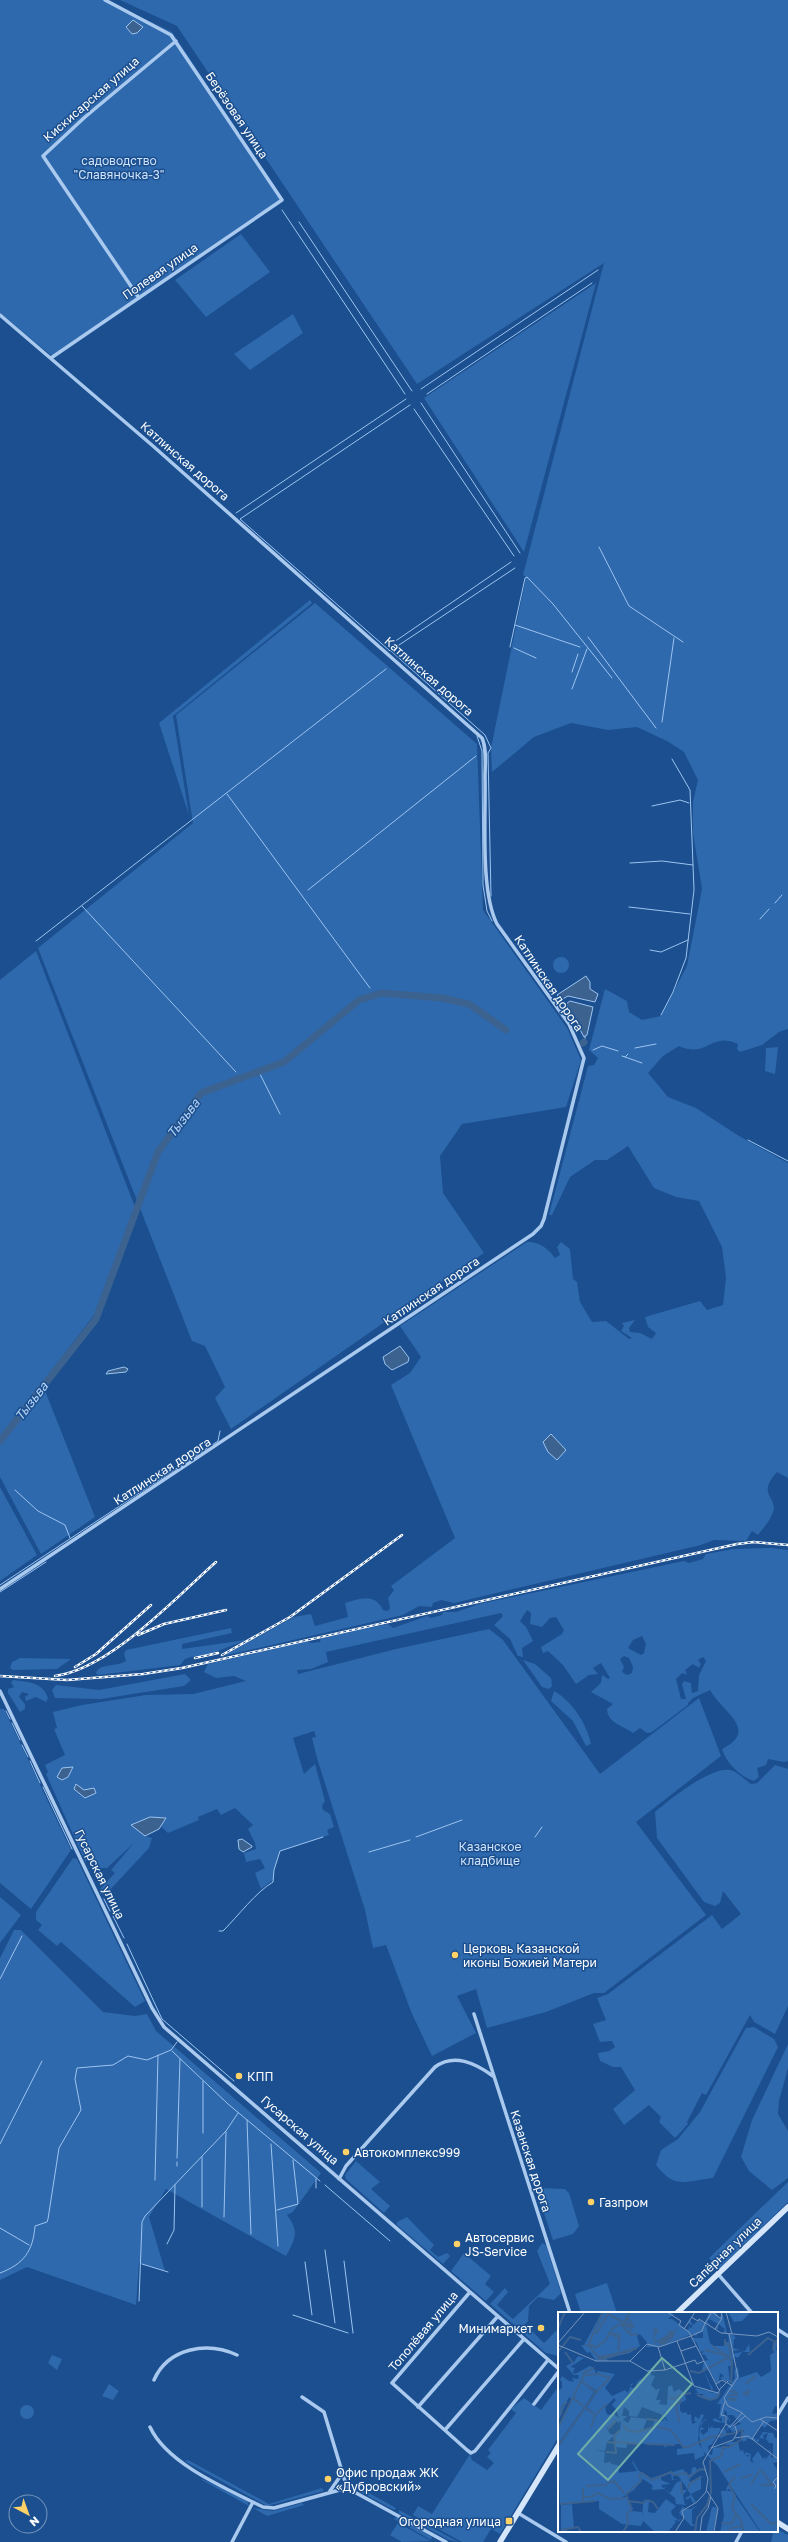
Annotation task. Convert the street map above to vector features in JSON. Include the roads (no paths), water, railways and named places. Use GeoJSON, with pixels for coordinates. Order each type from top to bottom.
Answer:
{"type":"FeatureCollection","features":[{"type":"Feature","properties":{"kind":"street","name":"Берёзовая улица"},"geometry":{"type":"LineString","coordinates":[[105,0],[171,35],[282,200]]}},
{"type":"Feature","properties":{"kind":"street","name":"Кискисарская улица"},"geometry":{"type":"LineString","coordinates":[[139,298],[43,156],[86,116],[176,41]]}},
{"type":"Feature","properties":{"kind":"street","name":"Полевая улица"},"geometry":{"type":"LineString","coordinates":[[51,358],[282,200]]}},
{"type":"Feature","properties":{"kind":"street","name":"Катлинская дорога"},"geometry":{"type":"LineString","coordinates":[[0,315],[51,358],[482,738],[485,746],[487,886],[491,912],[497,924],[569,1024],[585,1062],[544,1219],[541,1226],[533,1234],[0,1589]]}},
{"type":"Feature","properties":{"kind":"street","name":"Гусарская улица"},"geometry":{"type":"LineString","coordinates":[[0,1691],[164,2027],[558,2369]]}},
{"type":"Feature","properties":{"kind":"street"},"geometry":{"type":"LineString","coordinates":[[73,1852],[76,1849]]}},
{"type":"Feature","properties":{"kind":"street","name":"Казанская дорога"},"geometry":{"type":"LineString","coordinates":[[474,2014],[570,2312]]}},
{"type":"Feature","properties":{"kind":"street"},"geometry":{"type":"LineString","coordinates":[[339,2179],[346,2166],[435,2067],[444,2060],[457,2059],[467,2062],[494,2076]]}},
{"type":"Feature","properties":{"kind":"street","name":"Сапёрная улица"},"geometry":{"type":"LineString","coordinates":[[678,2312],[788,2207]]}},
{"type":"Feature","properties":{"kind":"street"},"geometry":{"type":"LineString","coordinates":[[718,2274],[751,2312]]}},
{"type":"Feature","properties":{"kind":"street","name":"Тополёвая улица"},"geometry":{"type":"LineString","coordinates":[[418,2407],[393,2384],[470,2292]]}},
{"type":"Feature","properties":{"kind":"street"},"geometry":{"type":"LineString","coordinates":[[498,2316],[418,2407],[469,2452],[475,2451],[548,2360]]}},
{"type":"Feature","properties":{"kind":"street"},"geometry":{"type":"LineString","coordinates":[[778,2330],[788,2336]]}},
{"type":"Feature","properties":{"kind":"street"},"geometry":{"type":"LineString","coordinates":[[445,2430],[524,2339]]}},
{"type":"Feature","properties":{"kind":"street"},"geometry":{"type":"LineString","coordinates":[[154,2380],[162,2367],[185,2352],[210,2348],[237,2355]]}},
{"type":"Feature","properties":{"kind":"street"},"geometry":{"type":"LineString","coordinates":[[534,2404],[558,2371]]}},
{"type":"Feature","properties":{"kind":"street"},"geometry":{"type":"LineString","coordinates":[[302,2397],[324,2412],[347,2488]]}},
{"type":"Feature","properties":{"kind":"street"},"geometry":{"type":"LineString","coordinates":[[778,2414],[788,2398]]}},
{"type":"Feature","properties":{"kind":"street"},"geometry":{"type":"LineString","coordinates":[[150,2427],[158,2442],[178,2461],[253,2502],[271,2508],[347,2488],[446,2542]]}},
{"type":"Feature","properties":{"kind":"street"},"geometry":{"type":"LineString","coordinates":[[500,2542],[558,2447]]}},
{"type":"Feature","properties":{"kind":"street"},"geometry":{"type":"LineString","coordinates":[[330,2492],[339,2478],[341,2468]]}},
{"type":"Feature","properties":{"kind":"street"},"geometry":{"type":"LineString","coordinates":[[232,2542],[253,2502]]}},
{"type":"Feature","properties":{"kind":"street"},"geometry":{"type":"LineString","coordinates":[[518,2513],[566,2542]]}},
{"type":"Feature","properties":{"kind":"street"},"geometry":{"type":"LineString","coordinates":[[778,2523],[788,2529]]}},
{"type":"Feature","properties":{"kind":"street"},"geometry":{"type":"LineString","coordinates":[[736,2542],[741,2532]]}},
{"type":"Feature","properties":{"kind":"waterway"},"geometry":{"type":"LineString","coordinates":[[282,210],[405,394]]}},
{"type":"Feature","properties":{"kind":"waterway"},"geometry":{"type":"LineString","coordinates":[[299,222],[412,391]]}},
{"type":"Feature","properties":{"kind":"waterway"},"geometry":{"type":"LineString","coordinates":[[421,389],[598,270]]}},
{"type":"Feature","properties":{"kind":"waterway"},"geometry":{"type":"LineString","coordinates":[[427,394],[592,283]]}},
{"type":"Feature","properties":{"kind":"waterway"},"geometry":{"type":"LineString","coordinates":[[236,513],[406,399]]}},
{"type":"Feature","properties":{"kind":"waterway"},"geometry":{"type":"LineString","coordinates":[[421,403],[520,553]]}},
{"type":"Feature","properties":{"kind":"waterway"},"geometry":{"type":"LineString","coordinates":[[410,405],[240,519],[390,651],[515,568]]}},
{"type":"Feature","properties":{"kind":"waterway"},"geometry":{"type":"LineString","coordinates":[[414,409],[514,556]]}},
{"type":"Feature","properties":{"kind":"waterway"},"geometry":{"type":"LineString","coordinates":[[599,547],[629,606],[683,642]]}},
{"type":"Feature","properties":{"kind":"waterway"},"geometry":{"type":"LineString","coordinates":[[394,642],[511,562]]}},
{"type":"Feature","properties":{"kind":"waterway"},"geometry":{"type":"LineString","coordinates":[[510,647],[525,578],[527,577],[553,604],[612,678]]}},
{"type":"Feature","properties":{"kind":"waterway"},"geometry":{"type":"LineString","coordinates":[[515,625],[580,647]]}},
{"type":"Feature","properties":{"kind":"waterway"},"geometry":{"type":"LineString","coordinates":[[588,637],[656,728]]}},
{"type":"Feature","properties":{"kind":"waterway"},"geometry":{"type":"LineString","coordinates":[[662,722],[674,638]]}},
{"type":"Feature","properties":{"kind":"waterway"},"geometry":{"type":"LineString","coordinates":[[514,648],[536,658]]}},
{"type":"Feature","properties":{"kind":"waterway"},"geometry":{"type":"LineString","coordinates":[[572,689],[587,649]]}},
{"type":"Feature","properties":{"kind":"waterway"},"geometry":{"type":"LineString","coordinates":[[391,651],[485,735],[491,748],[488,753],[491,896]]}},
{"type":"Feature","properties":{"kind":"waterway"},"geometry":{"type":"LineString","coordinates":[[572,672],[578,654]]}},
{"type":"Feature","properties":{"kind":"waterway"},"geometry":{"type":"LineString","coordinates":[[36,941],[386,669]]}},
{"type":"Feature","properties":{"kind":"waterway"},"geometry":{"type":"LineString","coordinates":[[477,736],[482,751],[483,885],[487,911],[492,921]]}},
{"type":"Feature","properties":{"kind":"waterway"},"geometry":{"type":"LineString","coordinates":[[308,890],[476,756]]}},
{"type":"Feature","properties":{"kind":"waterway"},"geometry":{"type":"LineString","coordinates":[[661,1015],[673,992],[686,958],[694,890],[690,790],[672,759]]}},
{"type":"Feature","properties":{"kind":"waterway"},"geometry":{"type":"LineString","coordinates":[[227,794],[370,988]]}},
{"type":"Feature","properties":{"kind":"waterway"},"geometry":{"type":"LineString","coordinates":[[652,806],[680,800],[689,803]]}},
{"type":"Feature","properties":{"kind":"waterway"},"geometry":{"type":"LineString","coordinates":[[630,863],[662,861],[693,865]]}},
{"type":"Feature","properties":{"kind":"waterway"},"geometry":{"type":"LineString","coordinates":[[775,903],[782,895]]}},
{"type":"Feature","properties":{"kind":"waterway"},"geometry":{"type":"LineString","coordinates":[[82,906],[236,1072]]}},
{"type":"Feature","properties":{"kind":"waterway"},"geometry":{"type":"LineString","coordinates":[[629,907],[690,914]]}},
{"type":"Feature","properties":{"kind":"waterway"},"geometry":{"type":"LineString","coordinates":[[760,919],[769,909]]}},
{"type":"Feature","properties":{"kind":"waterway"},"geometry":{"type":"LineString","coordinates":[[650,950],[661,952],[688,940]]}},
{"type":"Feature","properties":{"kind":"waterway","name":"Тызьва"},"geometry":{"type":"LineString","coordinates":[[0,1441],[96,1319],[158,1152],[201,1093],[284,1062],[359,1000],[382,993],[442,998],[469,1004],[506,1030]]}},
{"type":"Feature","properties":{"kind":"waterway","name":"Тызьва"},"geometry":{"type":"LineString","coordinates":[[585,1036],[585,1043]]}},
{"type":"Feature","properties":{"kind":"waterway","name":"Тызьва"},"geometry":{"type":"LineString","coordinates":[[635,1048],[656,1044]]}},
{"type":"Feature","properties":{"kind":"waterway","name":"Тызьва"},"geometry":{"type":"LineString","coordinates":[[593,1050],[602,1046],[618,1051]]}},
{"type":"Feature","properties":{"kind":"waterway","name":"Тызьва"},"geometry":{"type":"LineString","coordinates":[[622,1056],[625,1057],[628,1054]]}},
{"type":"Feature","properties":{"kind":"waterway"},"geometry":{"type":"LineString","coordinates":[[625,1057],[642,1063]]}},
{"type":"Feature","properties":{"kind":"waterway"},"geometry":{"type":"LineString","coordinates":[[259,1072],[280,1114]]}},
{"type":"Feature","properties":{"kind":"waterway"},"geometry":{"type":"LineString","coordinates":[[748,1140],[788,1161]]}},
{"type":"Feature","properties":{"kind":"waterway"},"geometry":{"type":"LineString","coordinates":[[0,1585],[218,1441],[220,1431]]}},
{"type":"Feature","properties":{"kind":"waterway"},"geometry":{"type":"LineString","coordinates":[[15,1490],[38,1511],[65,1525],[70,1538]]}},
{"type":"Feature","properties":{"kind":"waterway"},"geometry":{"type":"LineString","coordinates":[[0,1592],[46,1562]]}},
{"type":"Feature","properties":{"kind":"waterway"},"geometry":{"type":"LineString","coordinates":[[6,1711],[10,1719]]}},
{"type":"Feature","properties":{"kind":"waterway"},"geometry":{"type":"LineString","coordinates":[[12,1723],[20,1740]]}},
{"type":"Feature","properties":{"kind":"waterway"},"geometry":{"type":"LineString","coordinates":[[22,1745],[28,1757]]}},
{"type":"Feature","properties":{"kind":"waterway"},"geometry":{"type":"LineString","coordinates":[[30,1761],[40,1783]]}},
{"type":"Feature","properties":{"kind":"waterway"},"geometry":{"type":"LineString","coordinates":[[43,1787],[72,1849]]}},
{"type":"Feature","properties":{"kind":"waterway"},"geometry":{"type":"LineString","coordinates":[[416,1837],[462,1820]]}},
{"type":"Feature","properties":{"kind":"waterway"},"geometry":{"type":"LineString","coordinates":[[535,1837],[542,1827]]}},
{"type":"Feature","properties":{"kind":"waterway"},"geometry":{"type":"LineString","coordinates":[[219,1931],[223,1931],[254,1898],[273,1882],[274,1870],[280,1851],[323,1837]]}},
{"type":"Feature","properties":{"kind":"waterway"},"geometry":{"type":"LineString","coordinates":[[369,1852],[410,1840]]}},
{"type":"Feature","properties":{"kind":"waterway"},"geometry":{"type":"LineString","coordinates":[[104,1899],[110,1911]]}},
{"type":"Feature","properties":{"kind":"waterway"},"geometry":{"type":"LineString","coordinates":[[113,1916],[124,1938]]}},
{"type":"Feature","properties":{"kind":"waterway"},"geometry":{"type":"LineString","coordinates":[[0,1979],[22,1936]]}},
{"type":"Feature","properties":{"kind":"waterway"},"geometry":{"type":"LineString","coordinates":[[127,1944],[162,2019],[234,2081]]}},
{"type":"Feature","properties":{"kind":"waterway"},"geometry":{"type":"LineString","coordinates":[[0,2273],[15,2265],[26,2256],[32,2243],[35,2226],[47,2222],[59,2148],[81,2110],[75,2079],[77,2068],[113,2065],[128,2056],[147,2060],[171,2050],[177,2042]]}},
{"type":"Feature","properties":{"kind":"waterway"},"geometry":{"type":"LineString","coordinates":[[172,2051],[228,2104],[320,2181]]}},
{"type":"Feature","properties":{"kind":"waterway"},"geometry":{"type":"LineString","coordinates":[[155,2180],[158,2055]]}},
{"type":"Feature","properties":{"kind":"waterway"},"geometry":{"type":"LineString","coordinates":[[177,2158],[180,2059]]}},
{"type":"Feature","properties":{"kind":"waterway"},"geometry":{"type":"LineString","coordinates":[[0,2144],[42,2061]]}},
{"type":"Feature","properties":{"kind":"waterway"},"geometry":{"type":"LineString","coordinates":[[203,2081],[203,2133]]}},
{"type":"Feature","properties":{"kind":"waterway"},"geometry":{"type":"LineString","coordinates":[[139,2301],[142,2222],[145,2216],[226,2131],[238,2113]]}},
{"type":"Feature","properties":{"kind":"waterway"},"geometry":{"type":"LineString","coordinates":[[247,2120],[251,2234]]}},
{"type":"Feature","properties":{"kind":"waterway"},"geometry":{"type":"LineString","coordinates":[[224,2217],[226,2132]]}},
{"type":"Feature","properties":{"kind":"waterway"},"geometry":{"type":"LineString","coordinates":[[271,2144],[278,2246]]}},
{"type":"Feature","properties":{"kind":"waterway"},"geometry":{"type":"LineString","coordinates":[[202,2157],[202,2207]]}},
{"type":"Feature","properties":{"kind":"waterway"},"geometry":{"type":"LineString","coordinates":[[277,2210],[298,2204],[293,2160]]}},
{"type":"Feature","properties":{"kind":"waterway"},"geometry":{"type":"LineString","coordinates":[[316,2179],[316,2188]]}},
{"type":"Feature","properties":{"kind":"waterway"},"geometry":{"type":"LineString","coordinates":[[167,2244],[174,2230],[175,2185]]}},
{"type":"Feature","properties":{"kind":"waterway"},"geometry":{"type":"LineString","coordinates":[[325,2185],[390,2241]]}},
{"type":"Feature","properties":{"kind":"waterway"},"geometry":{"type":"LineString","coordinates":[[0,2228],[29,2245]]}},
{"type":"Feature","properties":{"kind":"waterway"},"geometry":{"type":"LineString","coordinates":[[325,2250],[335,2323]]}},
{"type":"Feature","properties":{"kind":"waterway"},"geometry":{"type":"LineString","coordinates":[[344,2261],[353,2333]]}},
{"type":"Feature","properties":{"kind":"waterway"},"geometry":{"type":"LineString","coordinates":[[305,2262],[312,2315]]}},
{"type":"Feature","properties":{"kind":"waterway"},"geometry":{"type":"LineString","coordinates":[[142,2264],[168,2272]]}},
{"type":"Feature","properties":{"kind":"waterway"},"geometry":{"type":"LineString","coordinates":[[293,2315],[348,2333]]}},
{"type":"Feature","properties":{"kind":"railway"},"geometry":{"type":"LineString","coordinates":[[222,1655],[290,1617],[402,1535]]}},
{"type":"Feature","properties":{"kind":"railway"},"geometry":{"type":"LineString","coordinates":[[0,1676],[67,1680],[143,1674],[182,1668],[737,1544],[754,1542],[788,1545]]}},
{"type":"Feature","properties":{"kind":"railway"},"geometry":{"type":"LineString","coordinates":[[55,1676],[76,1671],[119,1647],[161,1612],[216,1562]]}},
{"type":"Feature","properties":{"kind":"railway"},"geometry":{"type":"LineString","coordinates":[[75,1667],[96,1654],[151,1605]]}},
{"type":"Feature","properties":{"kind":"railway"},"geometry":{"type":"LineString","coordinates":[[138,1635],[164,1624],[226,1610]]}},
{"type":"Feature","properties":{"kind":"railway"},"geometry":{"type":"LineString","coordinates":[[195,1658],[218,1653]]}},
{"type":"Feature","properties":{"kind":"place","name":"Церковь Казанской иконы Божией Матери"},"geometry":{"type":"Point","coordinates":[455,1955]}},
{"type":"Feature","properties":{"kind":"place","name":"КПП"},"geometry":{"type":"Point","coordinates":[239,2076]}},
{"type":"Feature","properties":{"kind":"place","name":"Автокомплекс999"},"geometry":{"type":"Point","coordinates":[346,2152]}},
{"type":"Feature","properties":{"kind":"place","name":"Газпром"},"geometry":{"type":"Point","coordinates":[591,2202]}},
{"type":"Feature","properties":{"kind":"place","name":"Автосервис JS-Service"},"geometry":{"type":"Point","coordinates":[457,2244]}},
{"type":"Feature","properties":{"kind":"place","name":"Минимаркет"},"geometry":{"type":"Point","coordinates":[541,2328]}},
{"type":"Feature","properties":{"kind":"place","name":"Офис продаж ЖК «Дубровский»"},"geometry":{"type":"Point","coordinates":[328,2479]}},
{"type":"Feature","properties":{"kind":"place","name":"Огородная улица"},"geometry":{"type":"Point","coordinates":[509,2521]}},
{"type":"Feature","properties":{"kind":"park label","name":"садоводство \"Славяночка-3\""},"geometry":{"type":"Point","coordinates":[119,167]}},
{"type":"Feature","properties":{"kind":"park label","name":"Казанское кладбище"},"geometry":{"type":"Point","coordinates":[490,1853]}}]}
